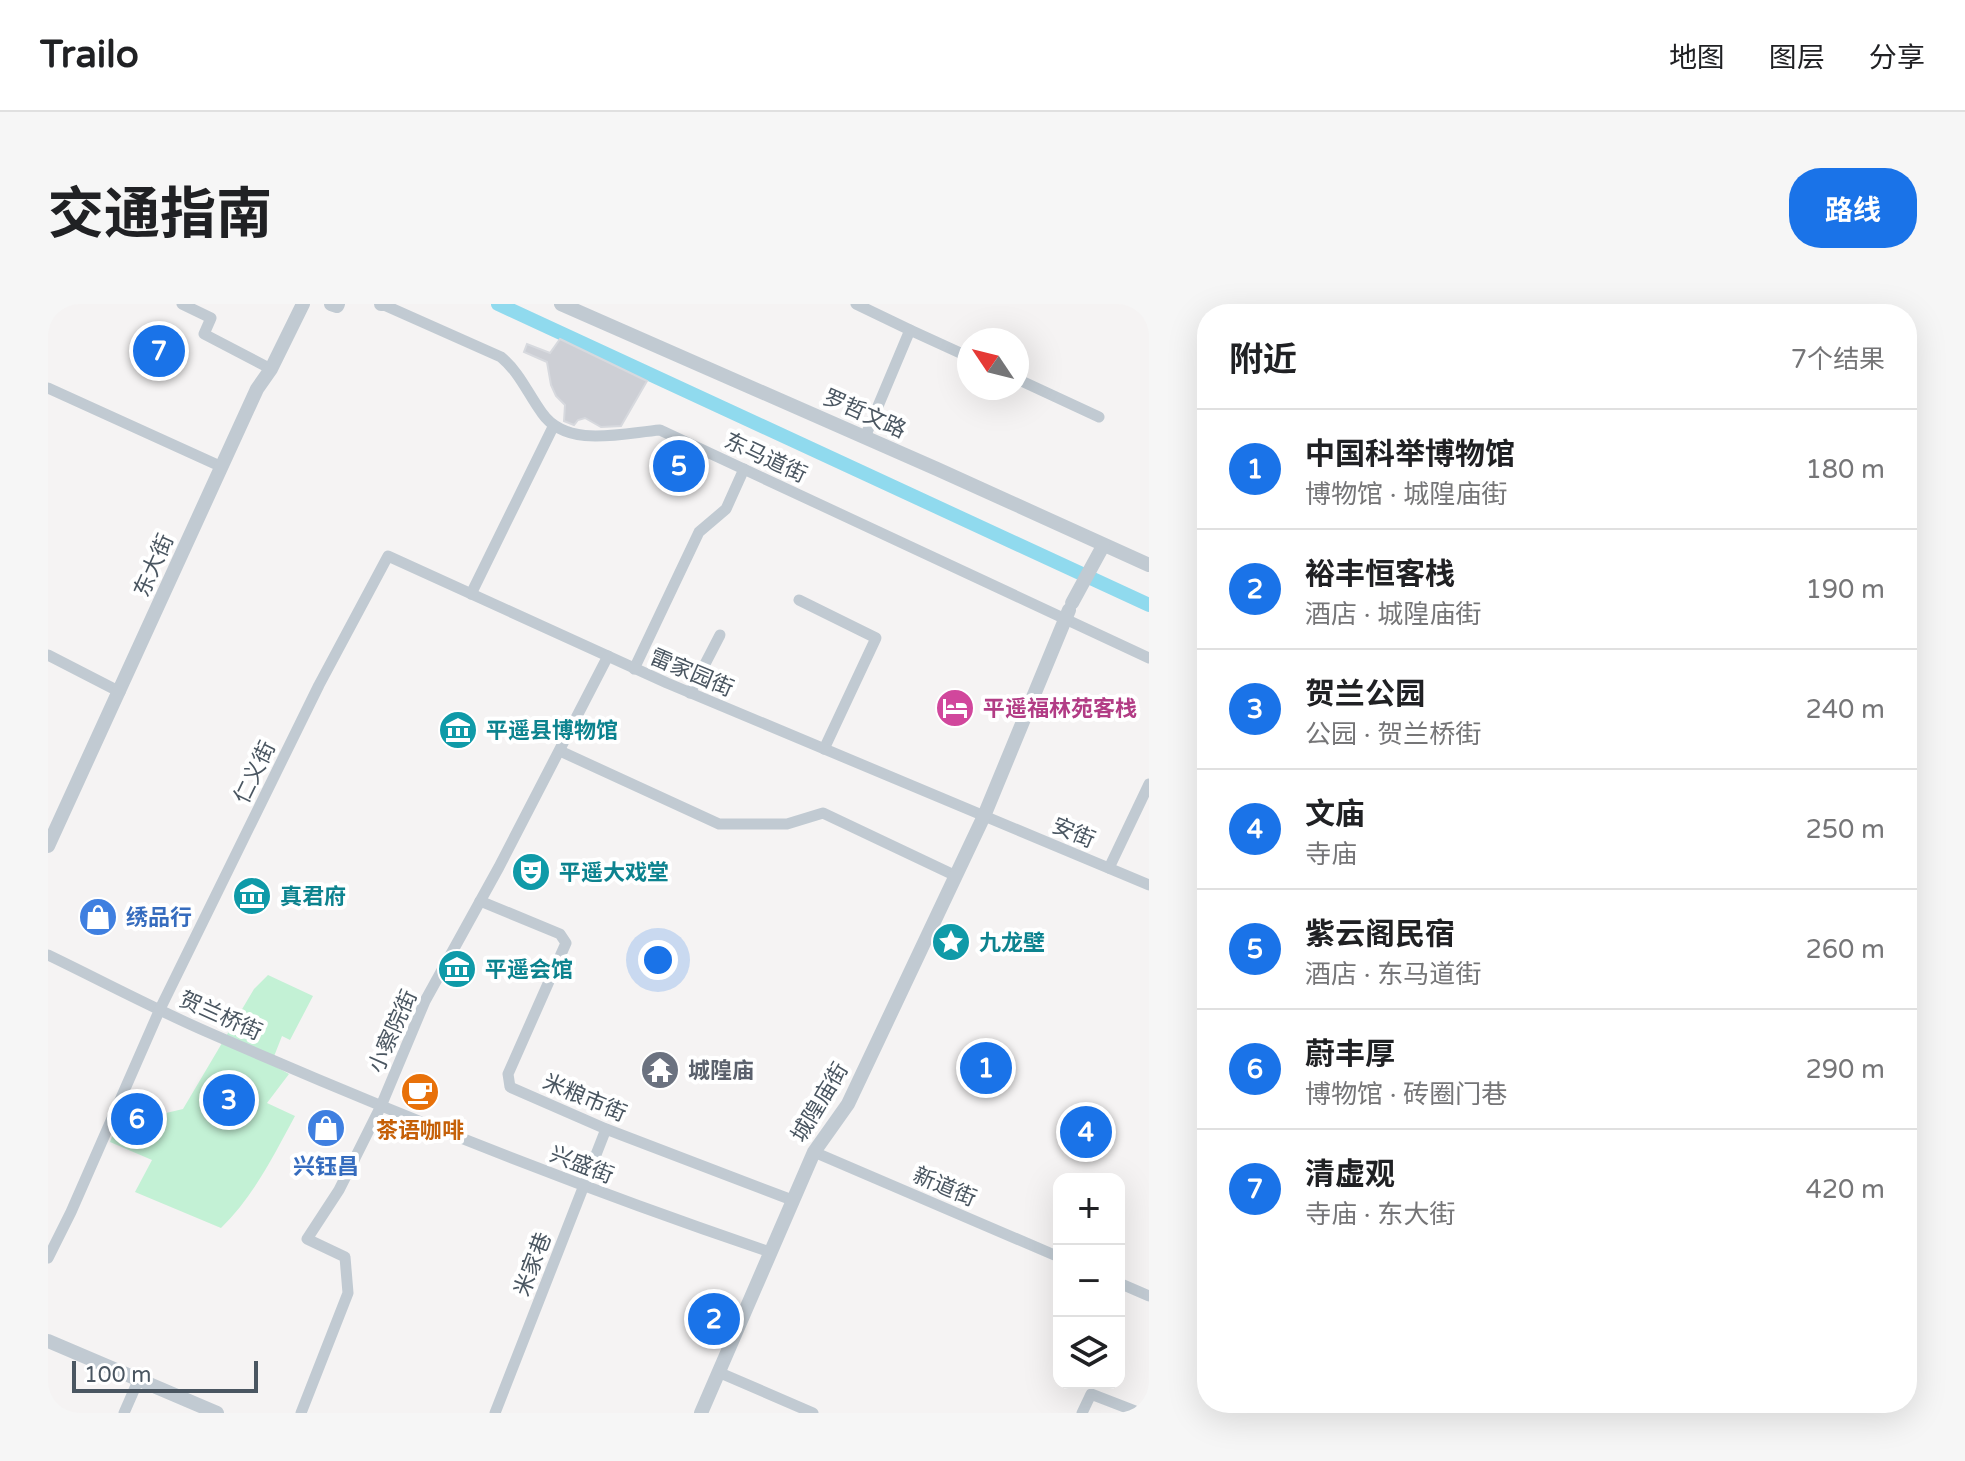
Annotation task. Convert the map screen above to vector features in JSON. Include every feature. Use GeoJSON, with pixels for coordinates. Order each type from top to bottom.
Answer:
{"type":"FeatureCollection","features":[{"type":"Feature","properties":{"kind":"street"},"geometry":{"type":"LineString","coordinates":[[182,304],[211,318],[204,334],[271,369]]}},
{"type":"Feature","properties":{"kind":"street","name":"东大街"},"geometry":{"type":"LineString","coordinates":[[48,846],[257,389],[271,369],[303,304]]}},
{"type":"Feature","properties":{"kind":"street"},"geometry":{"type":"LineString","coordinates":[[331,304],[338,304]]}},
{"type":"Feature","properties":{"kind":"street"},"geometry":{"type":"LineString","coordinates":[[384,304],[501,357],[513,367],[553,427],[471,594]]}},
{"type":"Feature","properties":{"kind":"street","name":"罗哲文路"},"geometry":{"type":"LineString","coordinates":[[561,304],[1149,565]]}},
{"type":"Feature","properties":{"kind":"street"},"geometry":{"type":"LineString","coordinates":[[856,304],[957,352]]}},
{"type":"Feature","properties":{"kind":"street"},"geometry":{"type":"LineString","coordinates":[[865,437],[910,330]]}},
{"type":"Feature","properties":{"kind":"street"},"geometry":{"type":"LineString","coordinates":[[1029,385],[1099,417]]}},
{"type":"Feature","properties":{"kind":"street"},"geometry":{"type":"LineString","coordinates":[[48,388],[222,467]]}},
{"type":"Feature","properties":{"kind":"street","name":"东马道街"},"geometry":{"type":"LineString","coordinates":[[553,427],[578,436],[660,430],[1069,610],[1149,658]]}},
{"type":"Feature","properties":{"kind":"street"},"geometry":{"type":"LineString","coordinates":[[634,669],[699,532],[726,509],[744,469]]}},
{"type":"Feature","properties":{"kind":"street","name":"城隍庙街"},"geometry":{"type":"LineString","coordinates":[[701,1413],[814,1152],[848,1104],[984,816],[1069,610],[1103,546]]}},
{"type":"Feature","properties":{"kind":"street","name":"雷家园街"},"geometry":{"type":"LineString","coordinates":[[388,556],[634,669],[984,816]]}},
{"type":"Feature","properties":{"kind":"street","name":"仁义街"},"geometry":{"type":"LineString","coordinates":[[48,1258],[160,1009],[319,685],[388,556]]}},
{"type":"Feature","properties":{"kind":"street"},"geometry":{"type":"LineString","coordinates":[[799,600],[876,638],[824,749]]}},
{"type":"Feature","properties":{"kind":"street"},"geometry":{"type":"LineString","coordinates":[[690,693],[720,635]]}},
{"type":"Feature","properties":{"kind":"street"},"geometry":{"type":"LineString","coordinates":[[48,655],[120,692]]}},
{"type":"Feature","properties":{"kind":"street","name":"小察院街"},"geometry":{"type":"LineString","coordinates":[[301,1413],[348,1293],[345,1257],[307,1239],[339,1190],[381,1106],[425,1001],[608,656]]}},
{"type":"Feature","properties":{"kind":"street"},"geometry":{"type":"LineString","coordinates":[[560,751],[719,824],[787,824],[823,813],[956,876]]}},
{"type":"Feature","properties":{"kind":"street"},"geometry":{"type":"LineString","coordinates":[[1109,868],[1149,784]]}},
{"type":"Feature","properties":{"kind":"street","name":"安街"},"geometry":{"type":"LineString","coordinates":[[984,816],[1149,885]]}},
{"type":"Feature","properties":{"kind":"street","name":"米粮市街"},"geometry":{"type":"LineString","coordinates":[[480,901],[560,934],[566,943],[508,1074],[510,1087],[606,1129],[792,1200]]}},
{"type":"Feature","properties":{"kind":"street","name":"贺兰桥街"},"geometry":{"type":"LineString","coordinates":[[48,955],[209,1033],[381,1106]]}},
{"type":"Feature","properties":{"kind":"street","name":"兴盛街"},"geometry":{"type":"LineString","coordinates":[[381,1106],[651,1212],[770,1252]]}},
{"type":"Feature","properties":{"kind":"street","name":"米家巷"},"geometry":{"type":"LineString","coordinates":[[495,1413],[606,1129]]}},
{"type":"Feature","properties":{"kind":"street","name":"新道街"},"geometry":{"type":"LineString","coordinates":[[814,1152],[1053,1254]]}},
{"type":"Feature","properties":{"kind":"street"},"geometry":{"type":"LineString","coordinates":[[1125,1286],[1149,1296]]}},
{"type":"Feature","properties":{"kind":"street"},"geometry":{"type":"LineString","coordinates":[[48,1341],[217,1413]]}},
{"type":"Feature","properties":{"kind":"street"},"geometry":{"type":"LineString","coordinates":[[718,1372],[813,1413]]}},
{"type":"Feature","properties":{"kind":"street"},"geometry":{"type":"LineString","coordinates":[[124,1413],[138,1381]]}},
{"type":"Feature","properties":{"kind":"street"},"geometry":{"type":"LineString","coordinates":[[1082,1413],[1091,1394],[1140,1413]]}},
{"type":"Feature","properties":{"kind":"green space"},"geometry":{"type":"Polygon","coordinates":[[[268,975],[313,996],[290,1040],[282,1036],[271,1064],[289,1074],[267,1103],[295,1116],[253,1189],[221,1228],[135,1192],[152,1160],[110,1142],[127,1097],[166,1113],[183,1109],[254,989],[268,975]]]}},
{"type":"Feature","properties":{"kind":"building"},"geometry":{"type":"Polygon","coordinates":[[[560,339],[647,381],[621,426],[601,427],[585,418],[574,425],[564,421],[565,405],[551,385],[547,362],[524,352],[527,344],[550,353],[560,339]]]}},
{"type":"Feature","properties":{"kind":"building"},"geometry":{"type":"Polygon","coordinates":[[[758,440],[776,450],[769,465],[749,456],[758,440]]]}},
{"type":"Feature","properties":{"kind":"waterway"},"geometry":{"type":"LineString","coordinates":[[498,304],[1149,605]]}},
{"type":"Feature","properties":{"kind":"place","name":"清虚观"},"geometry":{"type":"Point","coordinates":[159,351]}},
{"type":"Feature","properties":{"kind":"place","name":"紫云阁民宿"},"geometry":{"type":"Point","coordinates":[679,466]}},
{"type":"Feature","properties":{"kind":"place","name":"平遥福林苑客栈"},"geometry":{"type":"Point","coordinates":[955,708]}},
{"type":"Feature","properties":{"kind":"place","name":"平遥县博物馆"},"geometry":{"type":"Point","coordinates":[458,730]}},
{"type":"Feature","properties":{"kind":"place","name":"平遥大戏堂"},"geometry":{"type":"Point","coordinates":[531,872]}},
{"type":"Feature","properties":{"kind":"place","name":"真君府"},"geometry":{"type":"Point","coordinates":[252,896]}},
{"type":"Feature","properties":{"kind":"place","name":"绣品行"},"geometry":{"type":"Point","coordinates":[98,917]}},
{"type":"Feature","properties":{"kind":"place","name":"九龙壁"},"geometry":{"type":"Point","coordinates":[951,942]}},
{"type":"Feature","properties":{"kind":"place","name":"平遥会馆"},"geometry":{"type":"Point","coordinates":[457,969]}},
{"type":"Feature","properties":{"kind":"place","name":"中国科举博物馆"},"geometry":{"type":"Point","coordinates":[986,1068]}},
{"type":"Feature","properties":{"kind":"place","name":"城隍庙"},"geometry":{"type":"Point","coordinates":[660,1070]}},
{"type":"Feature","properties":{"kind":"place","name":"茶语咖啡"},"geometry":{"type":"Point","coordinates":[420,1092]}},
{"type":"Feature","properties":{"kind":"place","name":"贺兰公园"},"geometry":{"type":"Point","coordinates":[229,1100]}},
{"type":"Feature","properties":{"kind":"place","name":"蔚丰厚"},"geometry":{"type":"Point","coordinates":[137,1119]}},
{"type":"Feature","properties":{"kind":"place","name":"兴钰昌"},"geometry":{"type":"Point","coordinates":[326,1128]}},
{"type":"Feature","properties":{"kind":"place","name":"文庙"},"geometry":{"type":"Point","coordinates":[1086,1132]}},
{"type":"Feature","properties":{"kind":"place","name":"裕丰恒客栈"},"geometry":{"type":"Point","coordinates":[714,1319]}}]}
